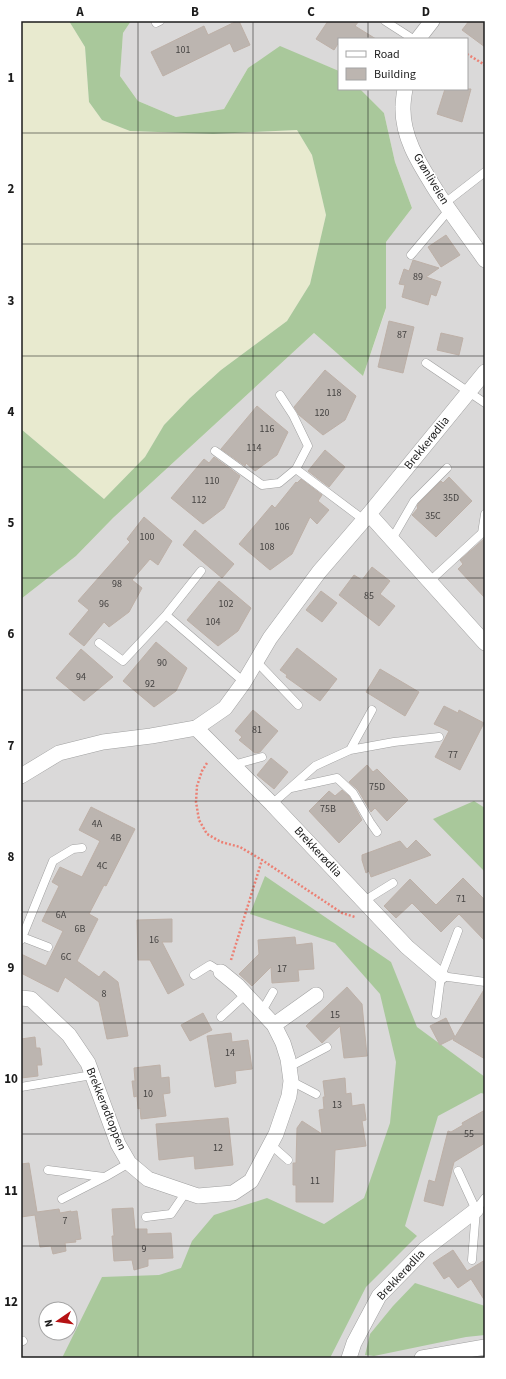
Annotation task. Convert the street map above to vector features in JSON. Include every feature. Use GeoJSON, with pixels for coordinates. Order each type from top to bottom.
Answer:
{"type":"FeatureCollection","features":[{"type":"Feature","properties":{"kind":"street"},"geometry":{"type":"LineString","coordinates":[[419,38],[432,21]]}},
{"type":"Feature","properties":{"kind":"street","name":"Grønliveien"},"geometry":{"type":"LineString","coordinates":[[405,90],[402,108],[406,129],[412,148],[421,166],[447,206],[485,260]]}},
{"type":"Feature","properties":{"kind":"street","name":"Brekkerødlia"},"geometry":{"type":"LineString","coordinates":[[21,776],[59,753],[104,742],[196,728],[225,708],[244,682],[270,638],[319,572],[367,517],[485,372]]}},
{"type":"Feature","properties":{"kind":"street"},"geometry":{"type":"LineString","coordinates":[[367,517],[392,539],[485,644]]}},
{"type":"Feature","properties":{"kind":"street","name":"Brekkerødlia"},"geometry":{"type":"LineString","coordinates":[[196,728],[272,804],[407,947],[442,976]]}},
{"type":"Feature","properties":{"kind":"street","name":"Brekkerødtoppen"},"geometry":{"type":"LineString","coordinates":[[21,998],[31,999],[69,1035],[88,1063],[118,1144],[129,1163],[148,1179],[198,1196],[233,1193],[251,1181],[276,1134],[289,1096],[290,1074],[283,1043],[274,1025],[246,994],[224,974]]}},
{"type":"Feature","properties":{"kind":"street"},"geometry":{"type":"LineString","coordinates":[[274,1025],[316,995]]}},
{"type":"Feature","properties":{"kind":"street","name":"Brekkerødlia"},"geometry":{"type":"LineString","coordinates":[[349,1358],[354,1343],[379,1296],[425,1249],[482,1206]]}},
{"type":"Feature","properties":{"kind":"street"},"geometry":{"type":"LineString","coordinates":[[422,1358],[485,1347]]}},
{"type":"Feature","properties":{"kind":"lane"},"geometry":{"type":"LineString","coordinates":[[385,21],[410,38]]}},
{"type":"Feature","properties":{"kind":"lane"},"geometry":{"type":"LineString","coordinates":[[411,255],[447,206],[485,172]]}},
{"type":"Feature","properties":{"kind":"lane"},"geometry":{"type":"LineString","coordinates":[[426,363],[485,403]]}},
{"type":"Feature","properties":{"kind":"lane"},"geometry":{"type":"LineString","coordinates":[[215,451],[262,485],[279,483],[296,469],[308,446],[293,415],[280,395]]}},
{"type":"Feature","properties":{"kind":"lane"},"geometry":{"type":"LineString","coordinates":[[392,539],[414,501],[447,468]]}},
{"type":"Feature","properties":{"kind":"lane"},"geometry":{"type":"LineString","coordinates":[[296,469],[367,517]]}},
{"type":"Feature","properties":{"kind":"lane"},"geometry":{"type":"LineString","coordinates":[[430,581],[482,533],[485,514]]}},
{"type":"Feature","properties":{"kind":"lane"},"geometry":{"type":"LineString","coordinates":[[99,643],[124,662],[166,615],[201,571]]}},
{"type":"Feature","properties":{"kind":"lane"},"geometry":{"type":"LineString","coordinates":[[166,615],[244,682]]}},
{"type":"Feature","properties":{"kind":"lane"},"geometry":{"type":"LineString","coordinates":[[256,661],[298,705]]}},
{"type":"Feature","properties":{"kind":"lane"},"geometry":{"type":"LineString","coordinates":[[350,750],[372,710]]}},
{"type":"Feature","properties":{"kind":"lane"},"geometry":{"type":"LineString","coordinates":[[272,804],[315,766],[350,750],[394,742],[439,737]]}},
{"type":"Feature","properties":{"kind":"lane"},"geometry":{"type":"LineString","coordinates":[[233,765],[262,757]]}},
{"type":"Feature","properties":{"kind":"lane"},"geometry":{"type":"LineString","coordinates":[[290,788],[338,778],[354,793],[377,832]]}},
{"type":"Feature","properties":{"kind":"lane"},"geometry":{"type":"LineString","coordinates":[[48,947],[22,939],[53,861],[73,849],[82,848]]}},
{"type":"Feature","properties":{"kind":"lane"},"geometry":{"type":"LineString","coordinates":[[364,901],[393,883]]}},
{"type":"Feature","properties":{"kind":"lane"},"geometry":{"type":"LineString","coordinates":[[436,1014],[442,976],[458,931]]}},
{"type":"Feature","properties":{"kind":"lane"},"geometry":{"type":"LineString","coordinates":[[194,975],[210,965],[224,974]]}},
{"type":"Feature","properties":{"kind":"lane"},"geometry":{"type":"LineString","coordinates":[[442,976],[485,982]]}},
{"type":"Feature","properties":{"kind":"lane"},"geometry":{"type":"LineString","coordinates":[[262,1011],[273,992]]}},
{"type":"Feature","properties":{"kind":"lane"},"geometry":{"type":"LineString","coordinates":[[221,1017],[246,994]]}},
{"type":"Feature","properties":{"kind":"lane"},"geometry":{"type":"LineString","coordinates":[[316,1094],[290,1074],[327,1047]]}},
{"type":"Feature","properties":{"kind":"lane"},"geometry":{"type":"LineString","coordinates":[[21,1087],[92,1075]]}},
{"type":"Feature","properties":{"kind":"lane"},"geometry":{"type":"LineString","coordinates":[[270,1144],[288,1160]]}},
{"type":"Feature","properties":{"kind":"lane"},"geometry":{"type":"LineString","coordinates":[[62,1199],[129,1163]]}},
{"type":"Feature","properties":{"kind":"lane"},"geometry":{"type":"LineString","coordinates":[[48,1170],[105,1177]]}},
{"type":"Feature","properties":{"kind":"lane"},"geometry":{"type":"LineString","coordinates":[[458,1171],[482,1206],[472,1260]]}},
{"type":"Feature","properties":{"kind":"lane"},"geometry":{"type":"LineString","coordinates":[[146,1217],[172,1214],[186,1192]]}},
{"type":"Feature","properties":{"kind":"path"},"geometry":{"type":"LineString","coordinates":[[468,55],[485,65]]}},
{"type":"Feature","properties":{"kind":"path"},"geometry":{"type":"LineString","coordinates":[[216,749],[202,771],[196,802],[199,820],[207,834],[221,842],[240,847],[342,913],[360,919],[377,915]]}},
{"type":"Feature","properties":{"kind":"path"},"geometry":{"type":"LineString","coordinates":[[224,974],[262,860]]}},
{"type":"Feature","properties":{"kind":"shaded area"},"geometry":{"type":"Polygon","coordinates":[[[131,21],[485,21],[485,1358],[21,1358],[21,599],[76,556],[113,518],[314,333],[363,376],[386,309],[386,242],[412,208],[395,162],[384,113],[361,90],[468,90],[468,38],[338,38],[338,71],[280,47],[248,68],[224,109],[176,117],[138,101],[120,76],[123,33],[131,21]]]}},
{"type":"Feature","properties":{"kind":"green space"},"geometry":{"type":"Polygon","coordinates":[[[21,21],[69,21],[85,47],[89,102],[102,120],[130,131],[213,134],[297,130],[312,155],[326,215],[310,284],[287,321],[221,370],[190,398],[164,425],[145,457],[104,499],[21,429],[21,21]]]}},
{"type":"Feature","properties":{"kind":"green space"},"geometry":{"type":"Polygon","coordinates":[[[69,21],[131,21],[123,33],[120,76],[138,101],[176,117],[224,109],[248,68],[280,46],[338,71],[338,90],[361,90],[384,113],[395,162],[412,208],[386,242],[386,308],[363,376],[314,333],[113,518],[76,556],[21,599],[21,429],[104,499],[145,457],[164,425],[190,398],[221,370],[287,321],[310,284],[326,215],[312,155],[297,130],[213,134],[130,131],[102,120],[89,102],[85,47],[69,21]]]}},
{"type":"Feature","properties":{"kind":"green space"},"geometry":{"type":"Polygon","coordinates":[[[474,801],[485,808],[485,872],[433,819],[474,801]]]}},
{"type":"Feature","properties":{"kind":"green space"},"geometry":{"type":"Polygon","coordinates":[[[265,876],[391,962],[417,1027],[485,1077],[485,1094],[481,1093],[438,1116],[405,1226],[417,1236],[366,1287],[330,1358],[62,1358],[70,1341],[78,1341],[78,1326],[102,1277],[159,1275],[181,1268],[192,1241],[214,1215],[267,1198],[324,1224],[364,1198],[390,1123],[396,1062],[380,994],[335,943],[250,914],[265,876]]]}},
{"type":"Feature","properties":{"kind":"green space"},"geometry":{"type":"Polygon","coordinates":[[[415,1283],[485,1306],[485,1335],[466,1337],[374,1356],[365,1355],[370,1334],[393,1306],[415,1283]]]}},
{"type":"Feature","properties":{"kind":"building"},"geometry":{"type":"Polygon","coordinates":[[[239,21],[250,45],[234,52],[230,43],[163,76],[151,52],[204,26],[208,35],[239,21]]]}},
{"type":"Feature","properties":{"kind":"building"},"geometry":{"type":"Polygon","coordinates":[[[328,21],[359,21],[355,26],[374,38],[338,38],[338,44],[334,50],[316,39],[328,21]]]}},
{"type":"Feature","properties":{"kind":"building"},"geometry":{"type":"Polygon","coordinates":[[[469,21],[485,21],[485,47],[462,30],[469,21]]]}},
{"type":"Feature","properties":{"kind":"building"},"geometry":{"type":"Polygon","coordinates":[[[471,89],[462,122],[437,114],[445,90],[471,89]]]}},
{"type":"Feature","properties":{"kind":"building"},"geometry":{"type":"Polygon","coordinates":[[[446,235],[460,255],[441,267],[428,247],[446,235]]]}},
{"type":"Feature","properties":{"kind":"building"},"geometry":{"type":"Polygon","coordinates":[[[413,260],[439,268],[426,277],[441,282],[436,296],[431,294],[428,305],[402,297],[405,285],[399,284],[404,269],[409,271],[413,260]]]}},
{"type":"Feature","properties":{"kind":"building"},"geometry":{"type":"Polygon","coordinates":[[[389,321],[414,327],[403,373],[378,367],[389,321]]]}},
{"type":"Feature","properties":{"kind":"building"},"geometry":{"type":"Polygon","coordinates":[[[441,333],[463,338],[459,355],[437,350],[441,333]]]}},
{"type":"Feature","properties":{"kind":"building"},"geometry":{"type":"Polygon","coordinates":[[[325,370],[356,396],[345,420],[323,435],[299,415],[294,407],[325,370]]]}},
{"type":"Feature","properties":{"kind":"building"},"geometry":{"type":"Polygon","coordinates":[[[257,406],[288,432],[277,455],[255,471],[246,463],[245,466],[221,449],[257,406]]]}},
{"type":"Feature","properties":{"kind":"building"},"geometry":{"type":"Polygon","coordinates":[[[325,450],[345,467],[329,487],[308,471],[325,450]]]}},
{"type":"Feature","properties":{"kind":"building"},"geometry":{"type":"Polygon","coordinates":[[[214,457],[240,476],[224,508],[203,524],[171,498],[204,459],[209,463],[214,457]]]}},
{"type":"Feature","properties":{"kind":"building"},"geometry":{"type":"Polygon","coordinates":[[[449,477],[472,501],[436,537],[412,515],[418,508],[418,504],[441,481],[443,483],[449,477]]]}},
{"type":"Feature","properties":{"kind":"building"},"geometry":{"type":"Polygon","coordinates":[[[301,479],[322,495],[318,501],[329,510],[317,524],[310,517],[292,554],[270,570],[239,544],[272,505],[275,508],[296,482],[297,483],[301,479]]]}},
{"type":"Feature","properties":{"kind":"building"},"geometry":{"type":"Polygon","coordinates":[[[144,517],[172,541],[158,565],[150,559],[132,580],[142,588],[129,612],[109,627],[104,622],[84,646],[69,634],[89,610],[78,601],[130,542],[127,539],[144,517]]]}},
{"type":"Feature","properties":{"kind":"building"},"geometry":{"type":"Polygon","coordinates":[[[195,530],[234,564],[222,578],[183,545],[195,530]]]}},
{"type":"Feature","properties":{"kind":"building"},"geometry":{"type":"Polygon","coordinates":[[[485,538],[485,598],[458,569],[463,564],[460,560],[485,538]]]}},
{"type":"Feature","properties":{"kind":"building"},"geometry":{"type":"Polygon","coordinates":[[[372,567],[390,581],[380,594],[395,606],[379,626],[339,595],[354,575],[362,580],[372,567]]]}},
{"type":"Feature","properties":{"kind":"building"},"geometry":{"type":"Polygon","coordinates":[[[219,581],[251,608],[238,631],[218,646],[187,620],[219,581]]]}},
{"type":"Feature","properties":{"kind":"building"},"geometry":{"type":"Polygon","coordinates":[[[321,591],[337,603],[322,622],[306,610],[321,591]]]}},
{"type":"Feature","properties":{"kind":"building"},"geometry":{"type":"Polygon","coordinates":[[[156,642],[187,668],[176,691],[154,707],[123,681],[156,642]]]}},
{"type":"Feature","properties":{"kind":"building"},"geometry":{"type":"Polygon","coordinates":[[[297,648],[337,679],[320,701],[286,677],[287,675],[280,670],[297,648]]]}},
{"type":"Feature","properties":{"kind":"building"},"geometry":{"type":"Polygon","coordinates":[[[81,649],[113,677],[84,701],[56,678],[81,649]]]}},
{"type":"Feature","properties":{"kind":"building"},"geometry":{"type":"Polygon","coordinates":[[[380,669],[419,692],[405,716],[366,692],[380,669]]]}},
{"type":"Feature","properties":{"kind":"building"},"geometry":{"type":"Polygon","coordinates":[[[444,706],[458,713],[459,710],[484,723],[460,770],[435,757],[449,731],[434,724],[444,706]]]}},
{"type":"Feature","properties":{"kind":"building"},"geometry":{"type":"Polygon","coordinates":[[[253,710],[278,731],[260,752],[255,753],[239,740],[242,737],[235,731],[253,710]]]}},
{"type":"Feature","properties":{"kind":"building"},"geometry":{"type":"Polygon","coordinates":[[[271,758],[288,772],[274,789],[257,775],[271,758]]]}},
{"type":"Feature","properties":{"kind":"building"},"geometry":{"type":"Polygon","coordinates":[[[367,765],[373,772],[377,769],[408,800],[387,821],[375,808],[371,812],[358,790],[349,782],[367,765]]]}},
{"type":"Feature","properties":{"kind":"building"},"geometry":{"type":"Polygon","coordinates":[[[342,790],[349,796],[362,820],[339,843],[309,811],[329,791],[335,796],[342,790]]]}},
{"type":"Feature","properties":{"kind":"building"},"geometry":{"type":"Polygon","coordinates":[[[91,807],[135,829],[106,886],[104,885],[89,914],[98,919],[77,961],[99,977],[104,971],[118,982],[128,1036],[107,1039],[99,1002],[65,977],[58,992],[21,973],[21,954],[46,966],[63,931],[42,921],[59,886],[52,882],[60,867],[82,877],[100,841],[79,830],[91,807]]]}},
{"type":"Feature","properties":{"kind":"building"},"geometry":{"type":"Polygon","coordinates":[[[416,840],[431,855],[371,877],[369,871],[366,873],[362,855],[400,841],[407,849],[416,840]]]}},
{"type":"Feature","properties":{"kind":"building"},"geometry":{"type":"Polygon","coordinates":[[[463,878],[485,900],[485,941],[459,914],[441,932],[412,903],[396,918],[384,906],[410,879],[436,905],[463,878]]]}},
{"type":"Feature","properties":{"kind":"building"},"geometry":{"type":"Polygon","coordinates":[[[172,919],[172,942],[162,942],[184,985],[168,994],[150,960],[138,960],[137,920],[172,919]]]}},
{"type":"Feature","properties":{"kind":"building"},"geometry":{"type":"Polygon","coordinates":[[[295,937],[296,945],[312,943],[314,969],[298,970],[299,981],[272,983],[271,967],[252,986],[239,974],[259,954],[258,940],[295,937]]]}},
{"type":"Feature","properties":{"kind":"building"},"geometry":{"type":"Polygon","coordinates":[[[347,987],[362,1004],[367,1056],[344,1058],[340,1026],[322,1043],[306,1026],[347,987]]]}},
{"type":"Feature","properties":{"kind":"building"},"geometry":{"type":"Polygon","coordinates":[[[485,988],[485,1059],[453,1040],[454,1038],[440,1045],[430,1026],[446,1018],[455,1037],[485,988]]]}},
{"type":"Feature","properties":{"kind":"building"},"geometry":{"type":"Polygon","coordinates":[[[203,1013],[212,1030],[190,1041],[181,1025],[203,1013]]]}},
{"type":"Feature","properties":{"kind":"building"},"geometry":{"type":"Polygon","coordinates":[[[231,1033],[232,1042],[248,1040],[252,1069],[235,1071],[236,1083],[215,1087],[207,1036],[231,1033]]]}},
{"type":"Feature","properties":{"kind":"building"},"geometry":{"type":"Polygon","coordinates":[[[35,1037],[36,1048],[40,1048],[42,1065],[37,1065],[38,1076],[21,1078],[21,1039],[35,1037]]]}},
{"type":"Feature","properties":{"kind":"building"},"geometry":{"type":"Polygon","coordinates":[[[160,1065],[161,1078],[169,1077],[170,1093],[163,1094],[166,1116],[141,1119],[140,1108],[138,1109],[137,1096],[134,1097],[132,1081],[135,1081],[134,1068],[160,1065]]]}},
{"type":"Feature","properties":{"kind":"building"},"geometry":{"type":"Polygon","coordinates":[[[345,1078],[346,1094],[351,1093],[352,1106],[364,1104],[366,1120],[362,1121],[366,1146],[335,1150],[333,1202],[296,1202],[296,1185],[293,1185],[293,1163],[296,1163],[297,1128],[302,1121],[322,1134],[319,1110],[324,1109],[323,1097],[325,1097],[323,1081],[345,1078]]]}},
{"type":"Feature","properties":{"kind":"building"},"geometry":{"type":"Polygon","coordinates":[[[485,1110],[485,1143],[454,1162],[443,1206],[424,1201],[429,1180],[435,1182],[448,1131],[451,1132],[463,1125],[462,1123],[485,1110]]]}},
{"type":"Feature","properties":{"kind":"building"},"geometry":{"type":"Polygon","coordinates":[[[228,1118],[233,1165],[195,1169],[194,1156],[159,1160],[156,1124],[228,1118]]]}},
{"type":"Feature","properties":{"kind":"building"},"geometry":{"type":"Polygon","coordinates":[[[29,1163],[37,1212],[59,1209],[60,1213],[77,1211],[81,1239],[75,1240],[76,1242],[65,1243],[66,1251],[53,1254],[51,1246],[40,1247],[35,1215],[21,1217],[21,1164],[29,1163]]]}},
{"type":"Feature","properties":{"kind":"building"},"geometry":{"type":"Polygon","coordinates":[[[133,1208],[135,1229],[147,1229],[147,1234],[171,1233],[173,1258],[148,1259],[148,1266],[134,1270],[132,1260],[114,1261],[112,1209],[133,1208]]]}},
{"type":"Feature","properties":{"kind":"building"},"geometry":{"type":"Polygon","coordinates":[[[453,1250],[467,1271],[485,1260],[485,1301],[471,1279],[458,1288],[449,1276],[444,1279],[433,1263],[453,1250]]]}}]}
